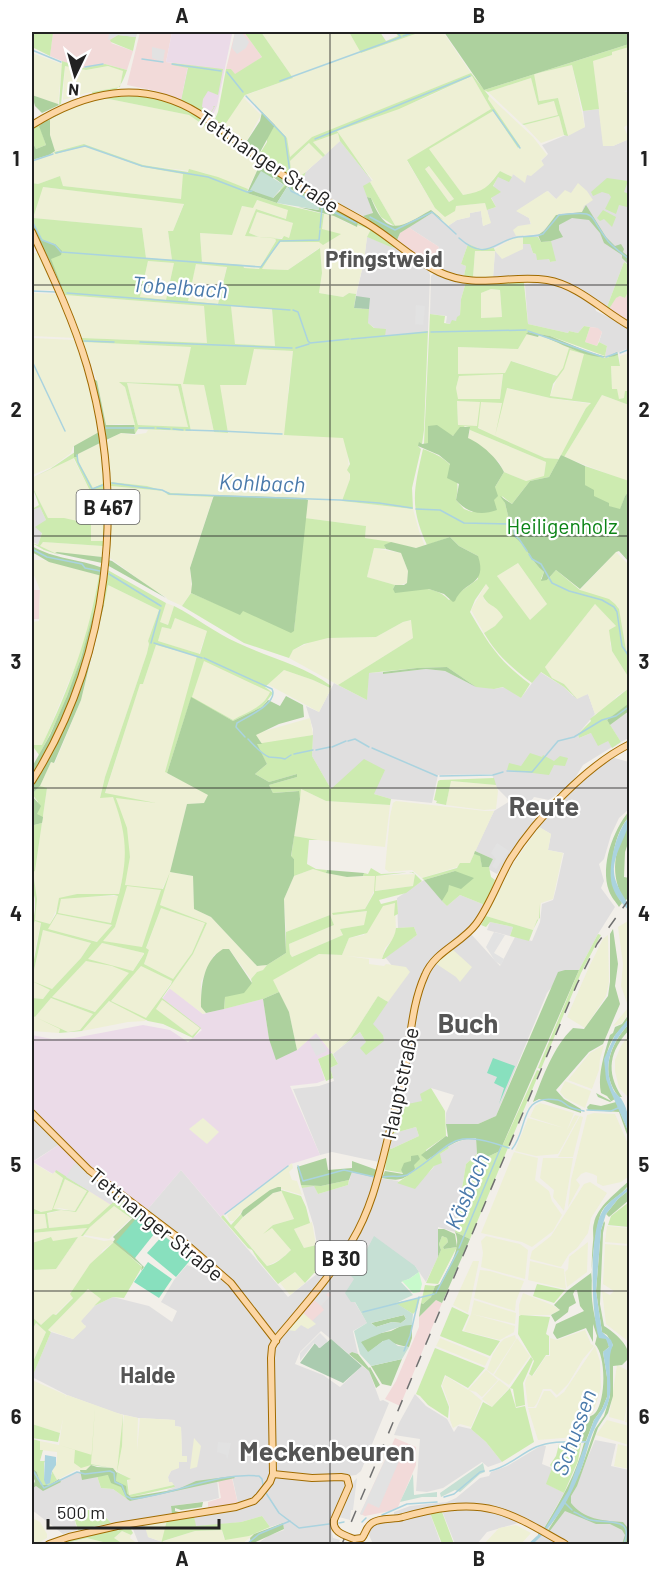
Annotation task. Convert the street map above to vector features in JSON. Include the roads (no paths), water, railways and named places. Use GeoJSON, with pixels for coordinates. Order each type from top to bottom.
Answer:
{"type":"FeatureCollection","features":[{"type":"Feature","properties":{"kind":"main road","name":"Tettnanger Straße"},"geometry":{"type":"LineString","coordinates":[[32,125],[64,106],[96,96],[129,92],[172,101],[199,114],[290,180],[368,224],[433,269],[453,278],[471,282],[531,279],[555,282],[630,326]]}},
{"type":"Feature","properties":{"kind":"main road","name":"B 467"},"geometry":{"type":"LineString","coordinates":[[32,232],[64,303],[87,366],[101,430],[108,503],[104,570],[98,613],[88,652],[63,720],[32,781]]}},
{"type":"Feature","properties":{"kind":"main road","name":"Hauptstraße"},"geometry":{"type":"LineString","coordinates":[[273,1474],[271,1358],[276,1341],[339,1260],[359,1228],[374,1196],[404,1072],[415,1009],[427,969],[439,955],[475,926],[510,861],[546,815],[598,763],[613,752],[630,744]]}},
{"type":"Feature","properties":{"kind":"main road","name":"Tettnanger Straße"},"geometry":{"type":"LineString","coordinates":[[32,1113],[89,1170],[185,1243],[231,1283],[276,1341]]}},
{"type":"Feature","properties":{"kind":"main road"},"geometry":{"type":"LineString","coordinates":[[49,1545],[59,1540],[117,1526],[246,1504],[259,1496],[273,1474],[312,1478],[347,1478],[349,1482],[334,1520],[334,1527],[354,1539],[362,1538],[369,1526],[376,1521],[458,1507],[493,1509],[511,1515],[565,1545]]}},
{"type":"Feature","properties":{"kind":"water"},"geometry":{"type":"Polygon","coordinates":[[[629,817],[627,830],[616,857],[614,872],[629,911],[614,891],[611,871],[616,841],[629,817]]]}},
{"type":"Feature","properties":{"kind":"water"},"geometry":{"type":"Polygon","coordinates":[[[629,1018],[629,1024],[618,1038],[610,1054],[608,1071],[613,1089],[626,1108],[629,1133],[606,1079],[604,1059],[615,1035],[629,1018]]]}},
{"type":"Feature","properties":{"kind":"water"},"geometry":{"type":"Polygon","coordinates":[[[629,1186],[629,1190],[606,1214],[601,1230],[596,1291],[602,1332],[613,1345],[610,1357],[609,1400],[593,1433],[582,1467],[566,1502],[541,1537],[533,1544],[528,1544],[538,1535],[538,1532],[546,1527],[568,1491],[594,1420],[607,1397],[603,1352],[609,1347],[606,1339],[599,1338],[596,1327],[593,1255],[602,1212],[629,1186]]]}},
{"type":"Feature","properties":{"kind":"water"},"geometry":{"type":"Polygon","coordinates":[[[45,1455],[56,1457],[50,1483],[46,1485],[44,1480],[45,1455]]]}},
{"type":"Feature","properties":{"kind":"waterway"},"geometry":{"type":"LineString","coordinates":[[397,32],[400,36]]}},
{"type":"Feature","properties":{"kind":"waterway"},"geometry":{"type":"LineString","coordinates":[[403,36],[415,32]]}},
{"type":"Feature","properties":{"kind":"waterway"},"geometry":{"type":"LineString","coordinates":[[280,81],[401,37]]}},
{"type":"Feature","properties":{"kind":"waterway"},"geometry":{"type":"LineString","coordinates":[[32,50],[61,62]]}},
{"type":"Feature","properties":{"kind":"waterway"},"geometry":{"type":"LineString","coordinates":[[142,59],[163,62]]}},
{"type":"Feature","properties":{"kind":"waterway"},"geometry":{"type":"LineString","coordinates":[[85,67],[103,64]]}},
{"type":"Feature","properties":{"kind":"waterway"},"geometry":{"type":"LineString","coordinates":[[172,64],[221,71]]}},
{"type":"Feature","properties":{"kind":"waterway"},"geometry":{"type":"LineString","coordinates":[[227,72],[243,92]]}},
{"type":"Feature","properties":{"kind":"waterway"},"geometry":{"type":"LineString","coordinates":[[315,139],[470,76]]}},
{"type":"Feature","properties":{"kind":"waterway"},"geometry":{"type":"LineString","coordinates":[[246,96],[285,137],[290,173]]}},
{"type":"Feature","properties":{"kind":"waterway"},"geometry":{"type":"LineString","coordinates":[[493,110],[520,148]]}},
{"type":"Feature","properties":{"kind":"waterway"},"geometry":{"type":"LineString","coordinates":[[56,153],[85,146],[142,166],[208,177],[247,192],[252,191]]}},
{"type":"Feature","properties":{"kind":"waterway"},"geometry":{"type":"LineString","coordinates":[[32,161],[53,154]]}},
{"type":"Feature","properties":{"kind":"waterway"},"geometry":{"type":"LineString","coordinates":[[289,186],[291,191],[356,223]]}},
{"type":"Feature","properties":{"kind":"waterway"},"geometry":{"type":"LineString","coordinates":[[320,228],[322,208]]}},
{"type":"Feature","properties":{"kind":"waterway"},"geometry":{"type":"LineString","coordinates":[[370,217],[395,230],[432,212],[456,234]]}},
{"type":"Feature","properties":{"kind":"waterway"},"geometry":{"type":"LineString","coordinates":[[459,238],[477,249],[490,248],[510,239],[543,234],[559,215],[581,213],[591,216],[610,244],[630,260]]}},
{"type":"Feature","properties":{"kind":"waterway"},"geometry":{"type":"LineString","coordinates":[[32,221],[42,240],[55,245],[61,252],[261,267],[280,241],[319,240],[320,230]]}},
{"type":"Feature","properties":{"kind":"waterway","name":"Tobelbach"},"geometry":{"type":"LineString","coordinates":[[32,291],[56,292]]}},
{"type":"Feature","properties":{"kind":"waterway","name":"Tobelbach"},"geometry":{"type":"LineString","coordinates":[[67,293],[290,310]]}},
{"type":"Feature","properties":{"kind":"waterway","name":"Tobelbach"},"geometry":{"type":"LineString","coordinates":[[293,310],[298,312],[310,343],[349,339]]}},
{"type":"Feature","properties":{"kind":"waterway","name":"Tobelbach"},"geometry":{"type":"LineString","coordinates":[[431,332],[526,330]]}},
{"type":"Feature","properties":{"kind":"waterway","name":"Tobelbach"},"geometry":{"type":"LineString","coordinates":[[528,331],[603,357]]}},
{"type":"Feature","properties":{"kind":"waterway","name":"Tobelbach"},"geometry":{"type":"LineString","coordinates":[[351,339],[427,332]]}},
{"type":"Feature","properties":{"kind":"waterway"},"geometry":{"type":"LineString","coordinates":[[84,341],[114,342]]}},
{"type":"Feature","properties":{"kind":"waterway"},"geometry":{"type":"LineString","coordinates":[[140,342],[292,348]]}},
{"type":"Feature","properties":{"kind":"waterway"},"geometry":{"type":"LineString","coordinates":[[296,348],[309,344]]}},
{"type":"Feature","properties":{"kind":"waterway","name":"Tobelbach"},"geometry":{"type":"LineString","coordinates":[[620,353],[630,349]]}},
{"type":"Feature","properties":{"kind":"waterway","name":"Tobelbach"},"geometry":{"type":"LineString","coordinates":[[606,357],[617,353]]}},
{"type":"Feature","properties":{"kind":"waterway"},"geometry":{"type":"LineString","coordinates":[[32,361],[65,431]]}},
{"type":"Feature","properties":{"kind":"waterway"},"geometry":{"type":"LineString","coordinates":[[106,428],[134,428]]}},
{"type":"Feature","properties":{"kind":"waterway"},"geometry":{"type":"LineString","coordinates":[[139,428],[154,428]]}},
{"type":"Feature","properties":{"kind":"waterway"},"geometry":{"type":"LineString","coordinates":[[157,428],[170,429]]}},
{"type":"Feature","properties":{"kind":"waterway"},"geometry":{"type":"LineString","coordinates":[[173,429],[183,430]]}},
{"type":"Feature","properties":{"kind":"waterway"},"geometry":{"type":"LineString","coordinates":[[186,430],[219,431]]}},
{"type":"Feature","properties":{"kind":"waterway"},"geometry":{"type":"LineString","coordinates":[[220,431],[282,434]]}},
{"type":"Feature","properties":{"kind":"waterway","name":"Kohlbach"},"geometry":{"type":"LineString","coordinates":[[77,455],[78,462],[92,489],[103,485]]}},
{"type":"Feature","properties":{"kind":"waterway","name":"Kohlbach"},"geometry":{"type":"LineString","coordinates":[[112,483],[162,490],[170,494],[340,500],[412,508]]}},
{"type":"Feature","properties":{"kind":"waterway","name":"Kohlbach"},"geometry":{"type":"LineString","coordinates":[[416,509],[440,510],[464,523],[513,524],[515,536],[527,551]]}},
{"type":"Feature","properties":{"kind":"waterway"},"geometry":{"type":"LineString","coordinates":[[32,549],[47,557],[82,564],[85,568],[100,571]]}},
{"type":"Feature","properties":{"kind":"waterway","name":"Kohlbach"},"geometry":{"type":"LineString","coordinates":[[529,554],[532,559],[541,564],[552,583],[569,591],[602,600],[614,607],[617,612],[622,646],[630,658]]}},
{"type":"Feature","properties":{"kind":"waterway"},"geometry":{"type":"LineString","coordinates":[[109,574],[161,606]]}},
{"type":"Feature","properties":{"kind":"waterway"},"geometry":{"type":"LineString","coordinates":[[151,643],[160,610]]}},
{"type":"Feature","properties":{"kind":"waterway"},"geometry":{"type":"LineString","coordinates":[[154,643],[202,658]]}},
{"type":"Feature","properties":{"kind":"waterway"},"geometry":{"type":"LineString","coordinates":[[204,658],[272,689],[273,694],[267,704],[237,723],[236,727],[245,737]]}},
{"type":"Feature","properties":{"kind":"waterway"},"geometry":{"type":"LineString","coordinates":[[507,771],[532,772],[558,741],[574,737],[602,720],[616,716],[630,706]]}},
{"type":"Feature","properties":{"kind":"waterway"},"geometry":{"type":"LineString","coordinates":[[248,739],[260,752],[269,757],[285,759],[291,755]]}},
{"type":"Feature","properties":{"kind":"waterway"},"geometry":{"type":"LineString","coordinates":[[348,741],[355,739],[369,747]]}},
{"type":"Feature","properties":{"kind":"waterway"},"geometry":{"type":"LineString","coordinates":[[332,747],[346,741]]}},
{"type":"Feature","properties":{"kind":"waterway"},"geometry":{"type":"LineString","coordinates":[[316,750],[330,747]]}},
{"type":"Feature","properties":{"kind":"waterway"},"geometry":{"type":"LineString","coordinates":[[372,748],[437,776]]}},
{"type":"Feature","properties":{"kind":"waterway"},"geometry":{"type":"LineString","coordinates":[[294,754],[313,750]]}},
{"type":"Feature","properties":{"kind":"waterway"},"geometry":{"type":"LineString","coordinates":[[440,776],[493,775],[503,772]]}},
{"type":"Feature","properties":{"kind":"waterway"},"geometry":{"type":"LineString","coordinates":[[512,1149],[526,1114],[536,1102],[545,1099],[558,1100],[572,1108],[584,1111]]}},
{"type":"Feature","properties":{"kind":"waterway"},"geometry":{"type":"LineString","coordinates":[[587,1110],[611,1111],[618,1108]]}},
{"type":"Feature","properties":{"kind":"waterway"},"geometry":{"type":"LineString","coordinates":[[383,1177],[407,1175],[453,1142],[462,1139],[474,1139],[509,1148]]}},
{"type":"Feature","properties":{"kind":"waterway","name":"Käsbach"},"geometry":{"type":"LineString","coordinates":[[459,1248],[501,1147]]}},
{"type":"Feature","properties":{"kind":"waterway"},"geometry":{"type":"LineString","coordinates":[[225,1214],[288,1166]]}},
{"type":"Feature","properties":{"kind":"waterway"},"geometry":{"type":"LineString","coordinates":[[298,1166],[303,1181],[344,1170],[375,1177]]}},
{"type":"Feature","properties":{"kind":"waterway","name":"Käsbach"},"geometry":{"type":"LineString","coordinates":[[436,1293],[458,1251]]}},
{"type":"Feature","properties":{"kind":"waterway","name":"Käsbach"},"geometry":{"type":"LineString","coordinates":[[363,1312],[434,1294]]}},
{"type":"Feature","properties":{"kind":"waterway","name":"Käsbach"},"geometry":{"type":"LineString","coordinates":[[404,1351],[419,1297]]}},
{"type":"Feature","properties":{"kind":"waterway","name":"Schussen"},"geometry":{"type":"LineString","coordinates":[[490,1471],[503,1467],[530,1450],[548,1443],[587,1442]]}},
{"type":"Feature","properties":{"kind":"waterway"},"geometry":{"type":"LineString","coordinates":[[32,1469],[44,1488],[77,1472],[85,1474],[110,1471],[114,1473],[115,1482],[122,1485],[126,1496],[132,1499],[227,1477],[259,1476],[263,1485]]}},
{"type":"Feature","properties":{"kind":"waterway"},"geometry":{"type":"LineString","coordinates":[[444,1497],[454,1494],[484,1471]]}},
{"type":"Feature","properties":{"kind":"waterway"},"geometry":{"type":"LineString","coordinates":[[266,1493],[279,1513],[299,1528],[329,1524]]}},
{"type":"Feature","properties":{"kind":"waterway"},"geometry":{"type":"LineString","coordinates":[[382,1515],[407,1504],[437,1502]]}},
{"type":"Feature","properties":{"kind":"waterway"},"geometry":{"type":"LineString","coordinates":[[564,1502],[572,1510]]}},
{"type":"Feature","properties":{"kind":"waterway"},"geometry":{"type":"LineString","coordinates":[[574,1512],[589,1519],[618,1523],[623,1526],[626,1529],[624,1544]]}},
{"type":"Feature","properties":{"kind":"waterway"},"geometry":{"type":"LineString","coordinates":[[362,1522],[366,1518]]}},
{"type":"Feature","properties":{"kind":"waterway"},"geometry":{"type":"LineString","coordinates":[[247,1544],[259,1534],[290,1521]]}},
{"type":"Feature","properties":{"kind":"waterway"},"geometry":{"type":"LineString","coordinates":[[339,1523],[344,1522]]}},
{"type":"Feature","properties":{"kind":"railway"},"geometry":{"type":"LineString","coordinates":[[342,1544],[577,984],[597,944],[630,898]]}},
{"type":"Feature","properties":{"kind":"district","name":"Pfingstweid"},"geometry":{"type":"Point","coordinates":[384,258]}},
{"type":"Feature","properties":{"kind":"district","name":"Reute"},"geometry":{"type":"Point","coordinates":[544,805]}},
{"type":"Feature","properties":{"kind":"district","name":"Buch"},"geometry":{"type":"Point","coordinates":[468,1022]}},
{"type":"Feature","properties":{"kind":"district","name":"Halde"},"geometry":{"type":"Point","coordinates":[148,1374]}},
{"type":"Feature","properties":{"kind":"district","name":"Meckenbeuren"},"geometry":{"type":"Point","coordinates":[327,1450]}},
{"type":"Feature","properties":{"kind":"park label","name":"Heiligenholz"},"geometry":{"type":"Point","coordinates":[562,525]}}]}
